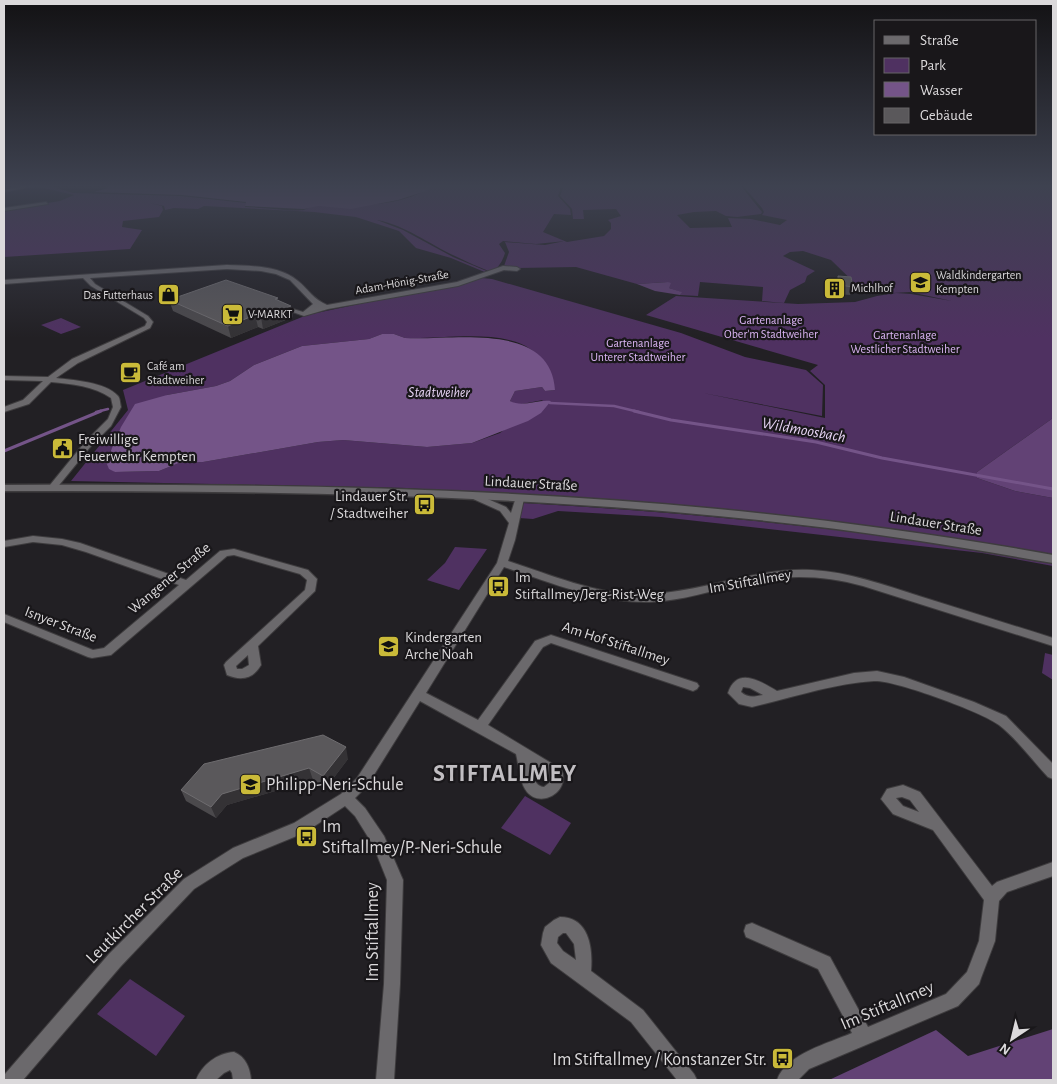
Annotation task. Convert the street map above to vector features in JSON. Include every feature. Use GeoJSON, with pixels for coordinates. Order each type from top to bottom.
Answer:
{"type":"FeatureCollection","features":[{"type":"Feature","properties":{"kind":"main road","name":"Lindauer Straße"},"geometry":{"type":"LineString","coordinates":[[4,488],[173,488],[452,495],[642,506],[898,533],[1053,559]]}},
{"type":"Feature","properties":{"kind":"street"},"geometry":{"type":"LineString","coordinates":[[4,282],[227,267],[249,268],[291,278],[304,289],[315,307]]}},
{"type":"Feature","properties":{"kind":"street","name":"Adam-Hönig-Straße"},"geometry":{"type":"LineString","coordinates":[[293,311],[304,314],[315,307],[322,310],[326,307],[458,284],[503,268],[518,268]]}},
{"type":"Feature","properties":{"kind":"street"},"geometry":{"type":"LineString","coordinates":[[4,410],[26,402],[50,379],[75,361],[148,327],[150,322],[146,317],[93,285],[85,277]]}},
{"type":"Feature","properties":{"kind":"street"},"geometry":{"type":"LineString","coordinates":[[4,378],[50,379],[99,387],[113,394],[117,408],[112,420],[85,448],[53,487]]}},
{"type":"Feature","properties":{"kind":"street"},"geometry":{"type":"LineString","coordinates":[[474,496],[503,509],[513,522]]}},
{"type":"Feature","properties":{"kind":"street","name":"Leutkircher Straße"},"geometry":{"type":"LineString","coordinates":[[11,1080],[115,960],[189,884],[238,853],[299,828],[346,798],[362,782],[376,763],[502,563],[510,540],[519,499]]}},
{"type":"Feature","properties":{"kind":"street"},"geometry":{"type":"LineString","coordinates":[[4,544],[30,539],[69,542],[187,584]]}},
{"type":"Feature","properties":{"kind":"street","name":"Wangener Straße"},"geometry":{"type":"LineString","coordinates":[[107,652],[224,553],[304,572],[312,579],[310,591],[253,647]]}},
{"type":"Feature","properties":{"kind":"street","name":"Im Stiftallmey"},"geometry":{"type":"LineString","coordinates":[[502,563],[594,592],[623,598],[673,595],[778,574],[808,572],[835,575],[1053,642]]}},
{"type":"Feature","properties":{"kind":"street","name":"Isnyer Straße"},"geometry":{"type":"LineString","coordinates":[[4,618],[92,654],[107,652]]}},
{"type":"Feature","properties":{"kind":"street","name":"Am Hof Stiftallmey"},"geometry":{"type":"LineString","coordinates":[[481,726],[539,644],[551,638],[693,686]]}},
{"type":"Feature","properties":{"kind":"street"},"geometry":{"type":"LineString","coordinates":[[775,696],[854,678],[877,676],[900,680],[970,705],[1002,720],[1053,773]]}},
{"type":"Feature","properties":{"kind":"street"},"geometry":{"type":"LineString","coordinates":[[419,695],[481,726],[522,751]]}},
{"type":"Feature","properties":{"kind":"street","name":"Im Stiftallmey"},"geometry":{"type":"LineString","coordinates":[[346,798],[360,812],[379,841],[395,880],[392,984],[385,1080]]}},
{"type":"Feature","properties":{"kind":"street"},"geometry":{"type":"LineString","coordinates":[[935,825],[992,898],[1002,887],[1053,869]]}},
{"type":"Feature","properties":{"kind":"street","name":"Im Stiftallmey"},"geometry":{"type":"LineString","coordinates":[[786,1080],[804,1062],[952,1000],[972,978],[987,941],[992,898]]}},
{"type":"Feature","properties":{"kind":"street"},"geometry":{"type":"LineString","coordinates":[[752,931],[824,963],[863,1036]]}},
{"type":"Feature","properties":{"kind":"street"},"geometry":{"type":"LineString","coordinates":[[582,975],[637,1016],[688,1080]]}},
{"type":"Feature","properties":{"kind":"street"},"geometry":{"type":"LineString","coordinates":[[205,1080],[214,1068],[228,1060],[234,1061],[241,1070],[242,1080]]}},
{"type":"Feature","properties":{"kind":"green space"},"geometry":{"type":"Polygon","coordinates":[[[4,237],[138,237],[130,249],[4,257],[4,237]]]}},
{"type":"Feature","properties":{"kind":"green space"},"geometry":{"type":"Polygon","coordinates":[[[405,237],[415,237],[453,257],[489,272],[487,273],[451,258],[416,248],[405,237]]]}},
{"type":"Feature","properties":{"kind":"green space"},"geometry":{"type":"Polygon","coordinates":[[[419,237],[554,237],[565,241],[536,244],[503,241],[499,244],[505,253],[504,256],[498,266],[491,272],[419,237]]]}},
{"type":"Feature","properties":{"kind":"green space"},"geometry":{"type":"Polygon","coordinates":[[[600,237],[1053,237],[1053,418],[977,472],[977,478],[1015,491],[1053,498],[1053,556],[899,530],[817,519],[642,502],[405,488],[71,481],[128,410],[123,390],[307,315],[482,278],[492,279],[681,333],[745,357],[806,370],[823,385],[822,416],[703,393],[825,418],[825,385],[810,371],[818,365],[646,315],[676,296],[798,304],[855,302],[896,293],[952,301],[910,292],[875,294],[864,292],[831,260],[803,251],[790,252],[783,256],[815,271],[807,276],[805,282],[790,290],[784,303],[762,301],[763,287],[700,282],[698,296],[680,295],[681,292],[669,288],[668,282],[637,284],[576,267],[517,268],[504,266],[509,252],[505,242],[545,245],[600,237]],[[382,334],[369,339],[302,346],[254,365],[230,381],[216,386],[167,395],[111,450],[106,462],[115,472],[159,471],[179,463],[203,462],[318,442],[343,440],[427,447],[472,443],[500,433],[543,400],[517,405],[510,401],[515,391],[542,387],[545,391],[555,390],[537,355],[522,344],[491,337],[472,336],[405,338],[394,334],[382,334]]]}},
{"type":"Feature","properties":{"kind":"green space"},"geometry":{"type":"Polygon","coordinates":[[[61,318],[81,327],[61,334],[41,325],[61,318]]]}},
{"type":"Feature","properties":{"kind":"green space"},"geometry":{"type":"Polygon","coordinates":[[[523,503],[789,524],[987,550],[1053,561],[1053,566],[982,553],[661,517],[558,511],[533,519],[519,518],[523,503]]]}},
{"type":"Feature","properties":{"kind":"green space"},"geometry":{"type":"Polygon","coordinates":[[[455,547],[487,549],[459,590],[427,580],[445,563],[455,547]]]}},
{"type":"Feature","properties":{"kind":"green space"},"geometry":{"type":"Polygon","coordinates":[[[1045,653],[1053,655],[1053,680],[1042,673],[1045,653]]]}},
{"type":"Feature","properties":{"kind":"green space"},"geometry":{"type":"Polygon","coordinates":[[[525,796],[571,823],[550,855],[501,828],[525,796]]]}},
{"type":"Feature","properties":{"kind":"green space"},"geometry":{"type":"Polygon","coordinates":[[[130,979],[185,1016],[156,1056],[97,1014],[130,979]]]}},
{"type":"Feature","properties":{"kind":"shaded area"},"geometry":{"type":"Polygon","coordinates":[[[671,283],[669,288],[682,292],[680,295],[655,291],[637,284],[671,283]]]}},
{"type":"Feature","properties":{"kind":"shaded area"},"geometry":{"type":"Polygon","coordinates":[[[1053,418],[1053,498],[1015,491],[977,478],[977,472],[1053,418]]]}},
{"type":"Feature","properties":{"kind":"shaded area"},"geometry":{"type":"Polygon","coordinates":[[[1053,1029],[1053,1080],[829,1080],[936,1030],[968,1056],[1053,1029]]]}},
{"type":"Feature","properties":{"kind":"water","name":"Stadtweiher"},"geometry":{"type":"Polygon","coordinates":[[[382,334],[394,334],[405,338],[472,337],[496,339],[518,344],[536,353],[549,368],[555,390],[545,391],[542,387],[515,391],[510,401],[515,403],[525,404],[551,401],[541,413],[528,421],[472,443],[427,447],[343,440],[318,442],[203,462],[179,463],[159,471],[115,472],[109,469],[106,462],[121,427],[135,404],[167,395],[216,386],[230,381],[254,365],[302,346],[369,339],[382,334]]]}},
{"type":"Feature","properties":{"kind":"building"},"geometry":{"type":"Polygon","coordinates":[[[838,276],[851,277],[853,287],[839,285],[838,276]]]}},
{"type":"Feature","properties":{"kind":"building"},"geometry":{"type":"Polygon","coordinates":[[[226,280],[278,298],[275,299],[291,306],[261,317],[255,315],[228,326],[169,300],[226,280]]]}},
{"type":"Feature","properties":{"kind":"building"},"geometry":{"type":"Polygon","coordinates":[[[323,735],[346,747],[323,776],[309,768],[222,794],[211,807],[181,790],[204,764],[323,735]]]}},
{"type":"Feature","properties":{"kind":"waterway","name":"Wildmoosbach"},"geometry":{"type":"LineString","coordinates":[[550,403],[614,406],[639,412]]}},
{"type":"Feature","properties":{"kind":"waterway"},"geometry":{"type":"LineString","coordinates":[[96,412],[108,409]]}},
{"type":"Feature","properties":{"kind":"waterway"},"geometry":{"type":"LineString","coordinates":[[4,451],[101,411]]}},
{"type":"Feature","properties":{"kind":"waterway","name":"Wildmoosbach"},"geometry":{"type":"LineString","coordinates":[[634,411],[671,420],[816,442],[882,458],[1053,489]]}},
{"type":"Feature","properties":{"kind":"place","name":"Waldkindergarten Kempten"},"geometry":{"type":"Point","coordinates":[920,282]}},
{"type":"Feature","properties":{"kind":"place","name":"Michlhof"},"geometry":{"type":"Point","coordinates":[835,288]}},
{"type":"Feature","properties":{"kind":"place","name":"Das Futterhaus"},"geometry":{"type":"Point","coordinates":[169,295]}},
{"type":"Feature","properties":{"kind":"place","name":"V-MARKT"},"geometry":{"type":"Point","coordinates":[232,314]}},
{"type":"Feature","properties":{"kind":"place","name":"Café am Stadtweiher"},"geometry":{"type":"Point","coordinates":[131,373]}},
{"type":"Feature","properties":{"kind":"place","name":"Freiwillige Feuerwehr Kempten"},"geometry":{"type":"Point","coordinates":[62,448]}},
{"type":"Feature","properties":{"kind":"place","name":"Lindauer Str. / Stadtweiher"},"geometry":{"type":"Point","coordinates":[424,505]}},
{"type":"Feature","properties":{"kind":"place","name":"Im Stiftallmey/Jerg-Rist-Weg"},"geometry":{"type":"Point","coordinates":[499,586]}},
{"type":"Feature","properties":{"kind":"place","name":"Kindergarten Arche Noah"},"geometry":{"type":"Point","coordinates":[389,646]}},
{"type":"Feature","properties":{"kind":"place","name":"Philipp-Neri-Schule"},"geometry":{"type":"Point","coordinates":[250,784]}},
{"type":"Feature","properties":{"kind":"place","name":"Im Stiftallmey/P.-Neri-Schule"},"geometry":{"type":"Point","coordinates":[306,836]}},
{"type":"Feature","properties":{"kind":"place","name":"Im Stiftallmey / Konstanzer Str."},"geometry":{"type":"Point","coordinates":[783,1059]}},
{"type":"Feature","properties":{"kind":"district","name":"STIFTALLMEY"},"geometry":{"type":"Point","coordinates":[505,773]}},
{"type":"Feature","properties":{"kind":"park label","name":"Gartenanlage Ober'm Stadtweiher"},"geometry":{"type":"Point","coordinates":[771,327]}},
{"type":"Feature","properties":{"kind":"park label","name":"Gartenanlage Westlicher Stadtweiher"},"geometry":{"type":"Point","coordinates":[905,342]}},
{"type":"Feature","properties":{"kind":"park label","name":"Gartenanlage Unterer Stadtweiher"},"geometry":{"type":"Point","coordinates":[638,350]}}]}
